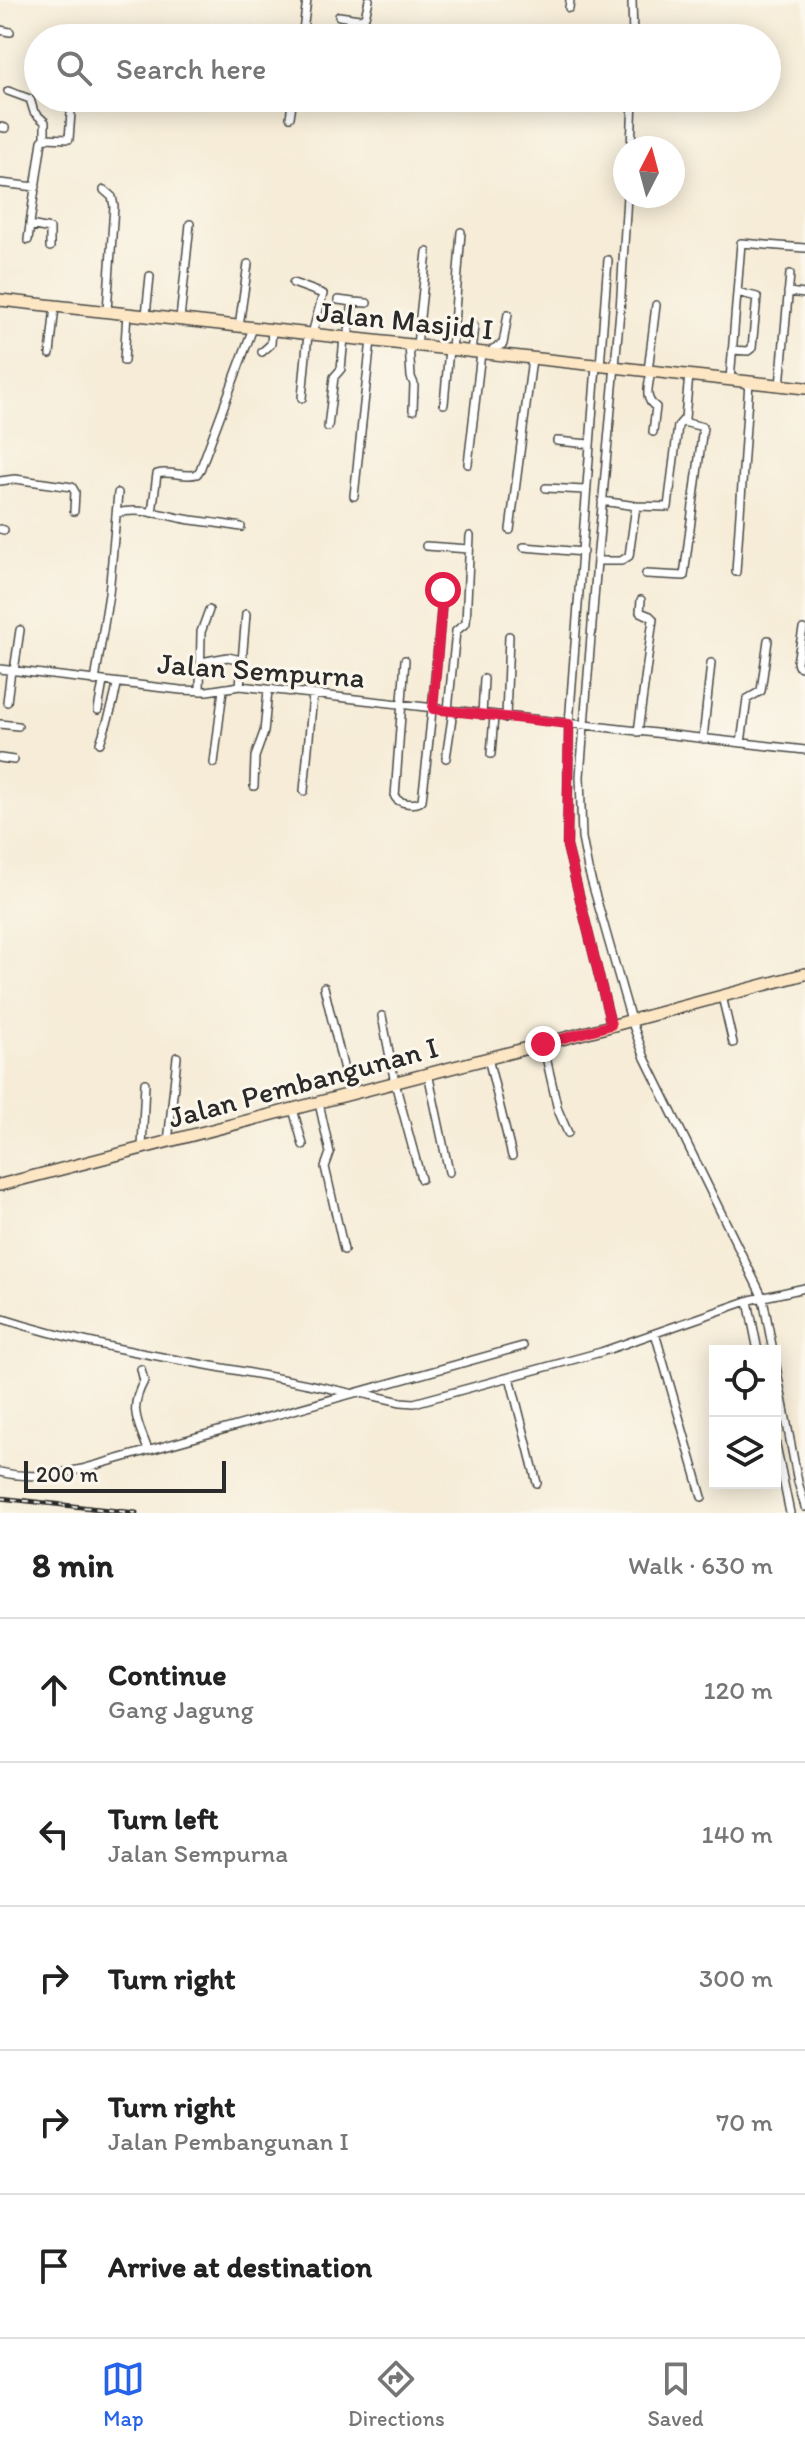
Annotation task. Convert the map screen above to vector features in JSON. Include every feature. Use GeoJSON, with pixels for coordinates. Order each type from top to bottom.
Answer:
{"type":"FeatureCollection","features":[{"type":"Feature","properties":{"kind":"main road","name":"Jalan Masjid I"},"geometry":{"type":"LineString","coordinates":[[0,300],[805,388]]}},
{"type":"Feature","properties":{"kind":"main road","name":"Jalan Pembangunan I"},"geometry":{"type":"LineString","coordinates":[[0,1185],[805,974]]}},
{"type":"Feature","properties":{"kind":"street"},"geometry":{"type":"LineString","coordinates":[[304,24],[307,0]]}},
{"type":"Feature","properties":{"kind":"street"},"geometry":{"type":"LineString","coordinates":[[339,16],[365,17],[369,0]]}},
{"type":"Feature","properties":{"kind":"street"},"geometry":{"type":"LineString","coordinates":[[632,0],[633,24]]}},
{"type":"Feature","properties":{"kind":"street"},"geometry":{"type":"LineString","coordinates":[[0,30],[10,32]]}},
{"type":"Feature","properties":{"kind":"street"},"geometry":{"type":"LineString","coordinates":[[8,91],[24,97]]}},
{"type":"Feature","properties":{"kind":"street"},"geometry":{"type":"LineString","coordinates":[[28,240],[42,141],[45,138],[45,122],[34,112]]}},
{"type":"Feature","properties":{"kind":"street"},"geometry":{"type":"LineString","coordinates":[[45,138],[69,139],[71,112]]}},
{"type":"Feature","properties":{"kind":"street"},"geometry":{"type":"LineString","coordinates":[[290,117],[291,112]]}},
{"type":"Feature","properties":{"kind":"street"},"geometry":{"type":"LineString","coordinates":[[631,136],[632,112]]}},
{"type":"Feature","properties":{"kind":"street"},"geometry":{"type":"LineString","coordinates":[[0,183],[36,187]]}},
{"type":"Feature","properties":{"kind":"street"},"geometry":{"type":"LineString","coordinates":[[104,190],[112,197],[114,206],[107,311]]}},
{"type":"Feature","properties":{"kind":"street"},"geometry":{"type":"LineString","coordinates":[[625,208],[605,367],[589,444],[567,846],[622,1022],[645,1058],[755,1299],[771,1345]]}},
{"type":"Feature","properties":{"kind":"street"},"geometry":{"type":"LineString","coordinates":[[180,319],[190,224]]}},
{"type":"Feature","properties":{"kind":"street"},"geometry":{"type":"LineString","coordinates":[[30,225],[50,229],[50,247]]}},
{"type":"Feature","properties":{"kind":"street"},"geometry":{"type":"LineString","coordinates":[[444,404],[461,232]]}},
{"type":"Feature","properties":{"kind":"street"},"geometry":{"type":"LineString","coordinates":[[730,380],[741,243],[805,248]]}},
{"type":"Feature","properties":{"kind":"street"},"geometry":{"type":"LineString","coordinates":[[413,410],[413,345],[427,252]]}},
{"type":"Feature","properties":{"kind":"street"},"geometry":{"type":"LineString","coordinates":[[608,260],[602,501],[576,724],[582,838],[622,1022]]}},
{"type":"Feature","properties":{"kind":"street"},"geometry":{"type":"LineString","coordinates":[[239,326],[248,264]]}},
{"type":"Feature","properties":{"kind":"street"},"geometry":{"type":"LineString","coordinates":[[780,386],[790,274]]}},
{"type":"Feature","properties":{"kind":"street"},"geometry":{"type":"LineString","coordinates":[[146,315],[150,276]]}},
{"type":"Feature","properties":{"kind":"street"},"geometry":{"type":"LineString","coordinates":[[293,283],[323,294],[310,334],[302,398]]}},
{"type":"Feature","properties":{"kind":"street"},"geometry":{"type":"LineString","coordinates":[[732,350],[748,351],[752,348],[756,318],[757,297],[737,292]]}},
{"type":"Feature","properties":{"kind":"street"},"geometry":{"type":"LineString","coordinates":[[788,292],[805,294]]}},
{"type":"Feature","properties":{"kind":"street"},"geometry":{"type":"LineString","coordinates":[[338,300],[367,303]]}},
{"type":"Feature","properties":{"kind":"street"},"geometry":{"type":"LineString","coordinates":[[328,427],[334,377],[341,369],[353,302]]}},
{"type":"Feature","properties":{"kind":"street"},"geometry":{"type":"LineString","coordinates":[[653,432],[656,407],[647,396],[656,305]]}},
{"type":"Feature","properties":{"kind":"street"},"geometry":{"type":"LineString","coordinates":[[50,354],[55,306]]}},
{"type":"Feature","properties":{"kind":"street"},"geometry":{"type":"LineString","coordinates":[[124,361],[127,313]]}},
{"type":"Feature","properties":{"kind":"street"},"geometry":{"type":"LineString","coordinates":[[481,353],[503,344],[508,314]]}},
{"type":"Feature","properties":{"kind":"street"},"geometry":{"type":"LineString","coordinates":[[468,464],[481,353],[474,326]]}},
{"type":"Feature","properties":{"kind":"street"},"geometry":{"type":"LineString","coordinates":[[152,513],[157,474],[165,472],[190,476],[200,470],[253,328]]}},
{"type":"Feature","properties":{"kind":"street"},"geometry":{"type":"LineString","coordinates":[[262,352],[271,344],[272,330]]}},
{"type":"Feature","properties":{"kind":"street"},"geometry":{"type":"LineString","coordinates":[[354,496],[371,340]]}},
{"type":"Feature","properties":{"kind":"street"},"geometry":{"type":"LineString","coordinates":[[510,530],[532,359]]}},
{"type":"Feature","properties":{"kind":"street"},"geometry":{"type":"LineString","coordinates":[[602,501],[668,507],[678,426],[683,422],[689,375]]}},
{"type":"Feature","properties":{"kind":"street"},"geometry":{"type":"LineString","coordinates":[[736,572],[749,382]]}},
{"type":"Feature","properties":{"kind":"street"},"geometry":{"type":"LineString","coordinates":[[646,574],[684,576],[703,427],[683,422]]}},
{"type":"Feature","properties":{"kind":"street"},"geometry":{"type":"LineString","coordinates":[[557,441],[589,444]]}},
{"type":"Feature","properties":{"kind":"street"},"geometry":{"type":"LineString","coordinates":[[0,481],[15,479],[72,487],[75,492],[74,511]]}},
{"type":"Feature","properties":{"kind":"street"},"geometry":{"type":"LineString","coordinates":[[546,488],[585,490]]}},
{"type":"Feature","properties":{"kind":"street"},"geometry":{"type":"LineString","coordinates":[[98,710],[118,493]]}},
{"type":"Feature","properties":{"kind":"street"},"geometry":{"type":"LineString","coordinates":[[597,561],[621,561],[629,556],[636,506]]}},
{"type":"Feature","properties":{"kind":"street"},"geometry":{"type":"LineString","coordinates":[[117,513],[152,513],[241,527]]}},
{"type":"Feature","properties":{"kind":"street"},"geometry":{"type":"LineString","coordinates":[[446,758],[456,631],[466,623],[470,536]]}},
{"type":"Feature","properties":{"kind":"street"},"geometry":{"type":"LineString","coordinates":[[426,546],[469,549]]}},
{"type":"Feature","properties":{"kind":"street"},"geometry":{"type":"LineString","coordinates":[[524,547],[583,552]]}},
{"type":"Feature","properties":{"kind":"street"},"geometry":{"type":"LineString","coordinates":[[405,660],[395,797],[401,802],[419,803],[422,800],[433,709],[443,590]]}},
{"type":"Feature","properties":{"kind":"street"},"geometry":{"type":"LineString","coordinates":[[581,599],[592,600]]}},
{"type":"Feature","properties":{"kind":"street"},"geometry":{"type":"LineString","coordinates":[[638,732],[653,619],[640,612],[641,600]]}},
{"type":"Feature","properties":{"kind":"street"},"geometry":{"type":"LineString","coordinates":[[200,691],[201,632],[209,610]]}},
{"type":"Feature","properties":{"kind":"street"},"geometry":{"type":"LineString","coordinates":[[240,686],[246,614]]}},
{"type":"Feature","properties":{"kind":"street"},"geometry":{"type":"LineString","coordinates":[[803,629],[797,662],[798,666],[805,668]]}},
{"type":"Feature","properties":{"kind":"street"},"geometry":{"type":"LineString","coordinates":[[7,702],[20,630]]}},
{"type":"Feature","properties":{"kind":"street"},"geometry":{"type":"LineString","coordinates":[[506,718],[509,636]]}},
{"type":"Feature","properties":{"kind":"street"},"geometry":{"type":"LineString","coordinates":[[741,743],[747,699],[761,691],[768,640]]}},
{"type":"Feature","properties":{"kind":"street"},"geometry":{"type":"LineString","coordinates":[[201,662],[228,657],[241,660]]}},
{"type":"Feature","properties":{"kind":"street"},"geometry":{"type":"LineString","coordinates":[[703,739],[711,663]]}},
{"type":"Feature","properties":{"kind":"street","name":"Jalan Sempurna"},"geometry":{"type":"LineString","coordinates":[[0,669],[200,691],[240,686],[805,750]]}},
{"type":"Feature","properties":{"kind":"street"},"geometry":{"type":"LineString","coordinates":[[482,715],[484,679]]}},
{"type":"Feature","properties":{"kind":"street"},"geometry":{"type":"LineString","coordinates":[[100,743],[114,708],[117,684]]}},
{"type":"Feature","properties":{"kind":"street"},"geometry":{"type":"LineString","coordinates":[[214,763],[223,690]]}},
{"type":"Feature","properties":{"kind":"street"},"geometry":{"type":"LineString","coordinates":[[254,786],[255,757],[264,732],[268,690]]}},
{"type":"Feature","properties":{"kind":"street"},"geometry":{"type":"LineString","coordinates":[[304,791],[313,695]]}},
{"type":"Feature","properties":{"kind":"street"},"geometry":{"type":"LineString","coordinates":[[491,754],[494,716]]}},
{"type":"Feature","properties":{"kind":"street"},"geometry":{"type":"LineString","coordinates":[[0,724],[18,726]]}},
{"type":"Feature","properties":{"kind":"street"},"geometry":{"type":"LineString","coordinates":[[0,758],[14,760]]}},
{"type":"Feature","properties":{"kind":"street"},"geometry":{"type":"LineString","coordinates":[[324,987],[350,1095]]}},
{"type":"Feature","properties":{"kind":"street"},"geometry":{"type":"LineString","coordinates":[[722,996],[733,1043]]}},
{"type":"Feature","properties":{"kind":"street"},"geometry":{"type":"LineString","coordinates":[[382,1016],[395,1083],[421,1179]]}},
{"type":"Feature","properties":{"kind":"street"},"geometry":{"type":"LineString","coordinates":[[543,1044],[558,1110],[568,1133]]}},
{"type":"Feature","properties":{"kind":"street"},"geometry":{"type":"LineString","coordinates":[[168,1142],[177,1057]]}},
{"type":"Feature","properties":{"kind":"street"},"geometry":{"type":"LineString","coordinates":[[488,1058],[512,1156]]}},
{"type":"Feature","properties":{"kind":"street"},"geometry":{"type":"LineString","coordinates":[[428,1073],[449,1172]]}},
{"type":"Feature","properties":{"kind":"street"},"geometry":{"type":"LineString","coordinates":[[142,1149],[145,1083]]}},
{"type":"Feature","properties":{"kind":"street"},"geometry":{"type":"LineString","coordinates":[[319,1103],[330,1153],[325,1167],[344,1250]]}},
{"type":"Feature","properties":{"kind":"street"},"geometry":{"type":"LineString","coordinates":[[293,1109],[303,1145]]}},
{"type":"Feature","properties":{"kind":"street"},"geometry":{"type":"LineString","coordinates":[[0,1318],[68,1338],[414,1403],[601,1352],[755,1299],[805,1288]]}},
{"type":"Feature","properties":{"kind":"street"},"geometry":{"type":"LineString","coordinates":[[755,1299],[758,1345]]}},
{"type":"Feature","properties":{"kind":"street"},"geometry":{"type":"LineString","coordinates":[[655,1333],[702,1497]]}},
{"type":"Feature","properties":{"kind":"street"},"geometry":{"type":"LineString","coordinates":[[0,1472],[29,1476],[63,1473],[523,1346]]}},
{"type":"Feature","properties":{"kind":"street"},"geometry":{"type":"LineString","coordinates":[[141,1369],[144,1383],[138,1390],[134,1410],[148,1450]]}},
{"type":"Feature","properties":{"kind":"street"},"geometry":{"type":"LineString","coordinates":[[510,1377],[537,1483]]}},
{"type":"Feature","properties":{"kind":"street"},"geometry":{"type":"LineString","coordinates":[[781,1393],[805,1507]]}},
{"type":"Feature","properties":{"kind":"street"},"geometry":{"type":"LineString","coordinates":[[781,1469],[790,1513]]}},
{"type":"Feature","properties":{"kind":"railway"},"geometry":{"type":"LineString","coordinates":[[0,1498],[136,1513]]}},
{"type":"Feature","properties":{"kind":"route"},"geometry":{"type":"LineString","coordinates":[[443,590],[433,709],[569,724],[567,846],[611,1025],[543,1044]]}}]}
